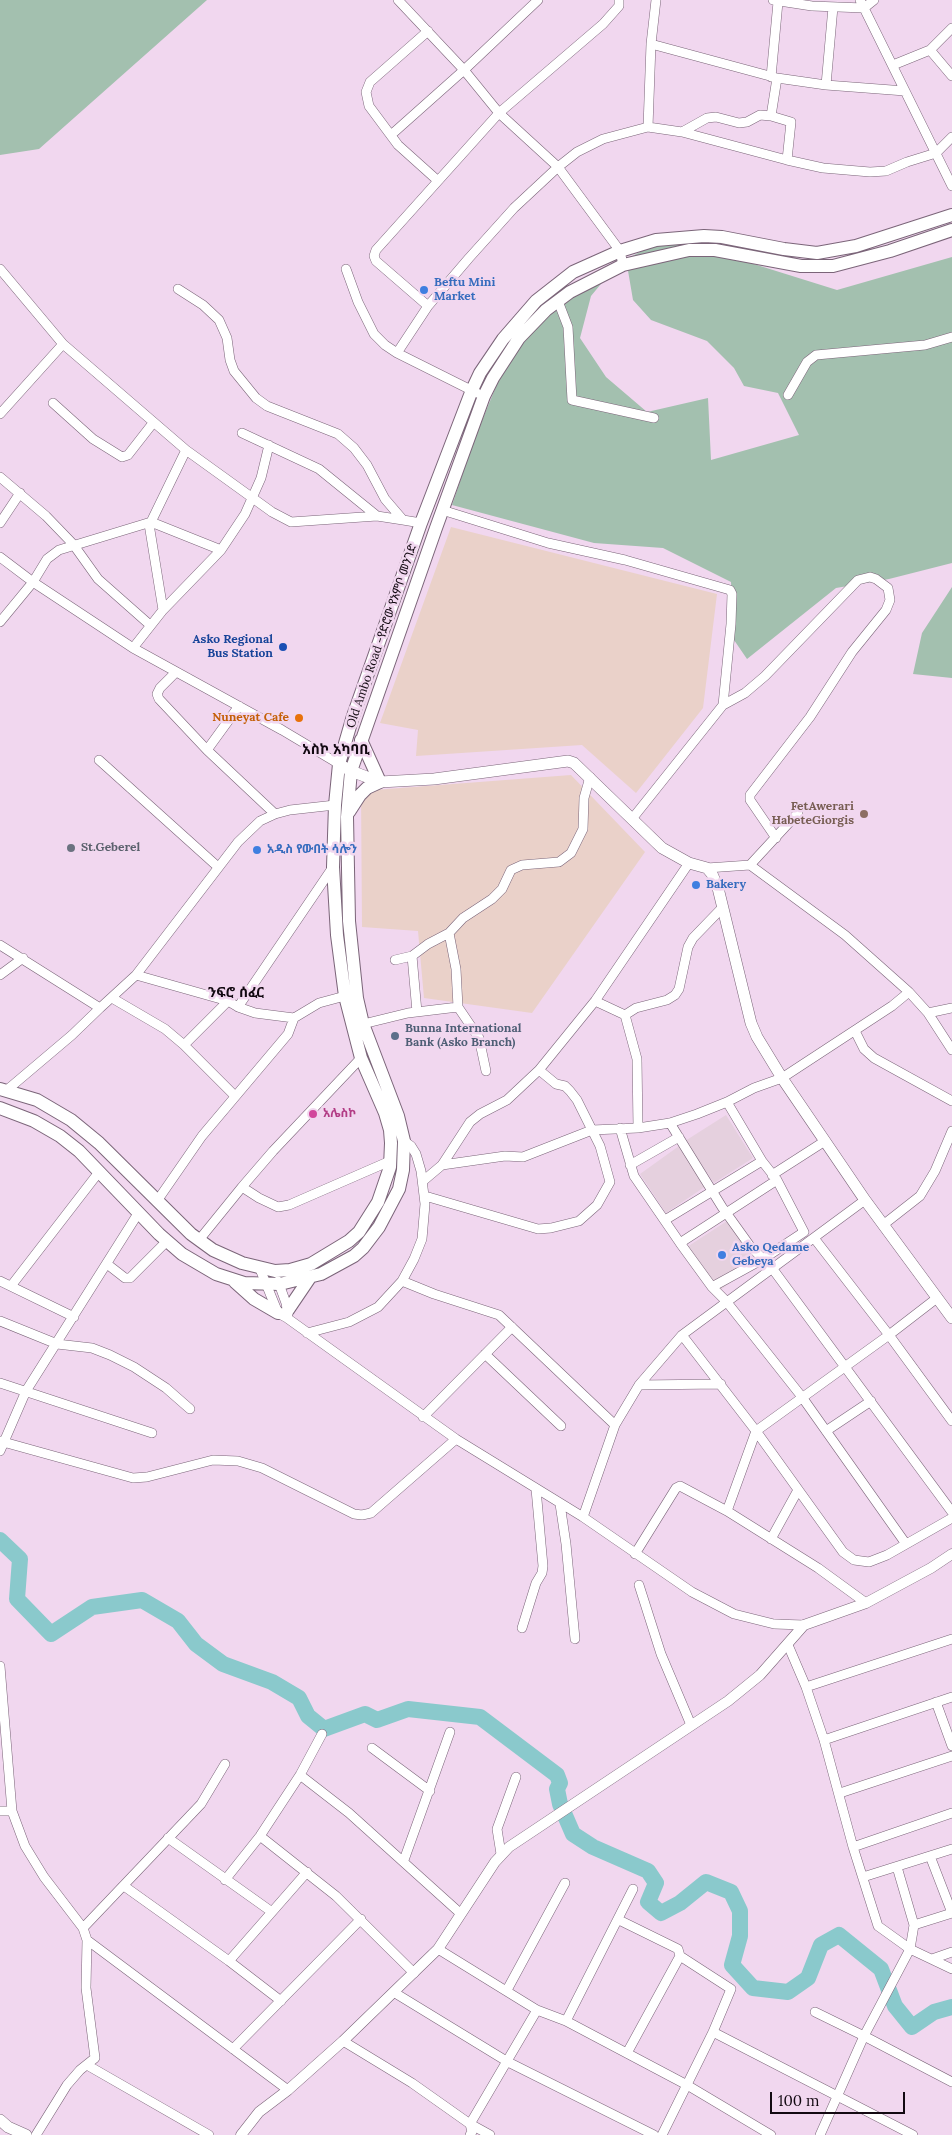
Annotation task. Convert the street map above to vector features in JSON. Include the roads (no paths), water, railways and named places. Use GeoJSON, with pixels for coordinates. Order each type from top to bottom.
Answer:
{"type":"FeatureCollection","features":[{"type":"Feature","properties":{"kind":"main road","name":"Old Ambo Road -የድሮው የአምቦ መንገድ"},"geometry":{"type":"LineString","coordinates":[[3,1089],[37,1100],[71,1120],[99,1143],[199,1240],[223,1254],[260,1269],[290,1270],[312,1264],[336,1250],[359,1232],[378,1202],[385,1185],[390,1161],[390,1130],[361,1058],[345,996],[337,935],[333,867],[338,764],[421,523],[472,390],[503,339],[536,301],[573,272],[620,251],[656,240],[704,236],[722,237],[784,249],[817,253],[856,246],[952,216]]}},
{"type":"Feature","properties":{"kind":"main road","name":"Old Ambo Road -የድሮው የአምቦ መንገድ"},"geometry":{"type":"LineString","coordinates":[[0,1109],[34,1122],[60,1136],[79,1151],[167,1241],[182,1254],[216,1274],[244,1283],[280,1284],[309,1279],[354,1256],[363,1248],[380,1227],[399,1189],[403,1170],[404,1141],[398,1116],[363,1024],[357,998],[349,921],[347,817],[351,771],[442,510],[484,396],[493,378],[519,338],[558,301],[590,281],[623,265],[690,250],[714,250],[801,266],[833,266],[890,251],[952,230]]}},
{"type":"Feature","properties":{"kind":"main road"},"geometry":{"type":"LineString","coordinates":[[361,740],[380,782]]}},
{"type":"Feature","properties":{"kind":"main road"},"geometry":{"type":"LineString","coordinates":[[347,817],[360,795],[367,788],[380,782],[434,779],[568,761],[574,763],[590,777],[662,848],[689,862],[707,868],[718,888],[751,1023],[757,1038],[865,1200],[952,1318]]}},
{"type":"Feature","properties":{"kind":"main road"},"geometry":{"type":"LineString","coordinates":[[338,764],[380,782]]}},
{"type":"Feature","properties":{"kind":"main road"},"geometry":{"type":"LineString","coordinates":[[233,1280],[254,1299],[284,1314],[309,1279]]}},
{"type":"Feature","properties":{"kind":"main road"},"geometry":{"type":"LineString","coordinates":[[4,2127],[26,2135]]}},
{"type":"Feature","properties":{"kind":"street"},"geometry":{"type":"LineString","coordinates":[[398,0],[464,70],[499,113],[558,166],[620,251],[623,265]]}},
{"type":"Feature","properties":{"kind":"street"},"geometry":{"type":"LineString","coordinates":[[391,135],[464,70],[538,0]]}},
{"type":"Feature","properties":{"kind":"street"},"geometry":{"type":"LineString","coordinates":[[428,306],[376,261],[374,256],[376,250],[499,113],[603,24],[619,6],[619,0]]}},
{"type":"Feature","properties":{"kind":"street"},"geometry":{"type":"LineString","coordinates":[[648,128],[651,44],[656,0]]}},
{"type":"Feature","properties":{"kind":"street"},"geometry":{"type":"LineString","coordinates":[[770,116],[774,77],[776,1],[833,7],[862,4],[874,0]]}},
{"type":"Feature","properties":{"kind":"street"},"geometry":{"type":"LineString","coordinates":[[862,4],[952,186]]}},
{"type":"Feature","properties":{"kind":"street"},"geometry":{"type":"LineString","coordinates":[[826,84],[833,7]]}},
{"type":"Feature","properties":{"kind":"street"},"geometry":{"type":"LineString","coordinates":[[893,65],[930,50],[952,28]]}},
{"type":"Feature","properties":{"kind":"street"},"geometry":{"type":"LineString","coordinates":[[428,31],[370,82],[366,92],[369,106],[398,145],[437,180]]}},
{"type":"Feature","properties":{"kind":"street"},"geometry":{"type":"LineString","coordinates":[[651,44],[774,77],[905,91]]}},
{"type":"Feature","properties":{"kind":"street"},"geometry":{"type":"LineString","coordinates":[[930,50],[952,76]]}},
{"type":"Feature","properties":{"kind":"street"},"geometry":{"type":"LineString","coordinates":[[682,132],[707,118],[716,117],[739,123],[747,122],[760,115],[770,116],[790,122],[786,160]]}},
{"type":"Feature","properties":{"kind":"street"},"geometry":{"type":"LineString","coordinates":[[397,353],[428,306],[514,208],[558,166],[577,152],[603,139],[648,128],[682,132],[823,168],[870,172],[886,171],[936,153],[952,137]]}},
{"type":"Feature","properties":{"kind":"street"},"geometry":{"type":"LineString","coordinates":[[0,269],[62,344],[186,450],[272,512],[291,522],[377,516],[421,523]]}},
{"type":"Feature","properties":{"kind":"street"},"geometry":{"type":"LineString","coordinates":[[346,269],[358,302],[374,334],[385,345],[397,353],[484,396]]}},
{"type":"Feature","properties":{"kind":"street"},"geometry":{"type":"LineString","coordinates":[[178,289],[203,305],[219,320],[226,338],[234,371],[256,398],[267,406],[338,434],[354,448],[367,464],[381,493],[403,520]]}},
{"type":"Feature","properties":{"kind":"street"},"geometry":{"type":"LineString","coordinates":[[558,301],[568,327],[572,400],[654,418]]}},
{"type":"Feature","properties":{"kind":"street"},"geometry":{"type":"LineString","coordinates":[[788,395],[807,362],[816,355],[925,345],[952,337]]}},
{"type":"Feature","properties":{"kind":"street"},"geometry":{"type":"LineString","coordinates":[[0,414],[62,344]]}},
{"type":"Feature","properties":{"kind":"street"},"geometry":{"type":"LineString","coordinates":[[53,403],[93,439],[122,457],[128,455],[153,423]]}},
{"type":"Feature","properties":{"kind":"street"},"geometry":{"type":"LineString","coordinates":[[242,433],[318,469],[377,516]]}},
{"type":"Feature","properties":{"kind":"street"},"geometry":{"type":"LineString","coordinates":[[133,648],[163,610],[221,550],[254,499],[269,445]]}},
{"type":"Feature","properties":{"kind":"street"},"geometry":{"type":"LineString","coordinates":[[163,610],[150,523],[186,450]]}},
{"type":"Feature","properties":{"kind":"street"},"geometry":{"type":"LineString","coordinates":[[0,477],[46,516],[73,544],[98,579],[150,626]]}},
{"type":"Feature","properties":{"kind":"street"},"geometry":{"type":"LineString","coordinates":[[0,523],[20,493]]}},
{"type":"Feature","properties":{"kind":"street"},"geometry":{"type":"LineString","coordinates":[[442,510],[548,544],[626,560],[730,590],[732,594],[731,624],[723,705]]}},
{"type":"Feature","properties":{"kind":"street"},"geometry":{"type":"LineString","coordinates":[[0,622],[33,582],[47,559],[59,550],[73,544],[150,523],[221,550]]}},
{"type":"Feature","properties":{"kind":"street"},"geometry":{"type":"LineString","coordinates":[[0,557],[33,582],[133,648],[239,706],[338,764]]}},
{"type":"Feature","properties":{"kind":"street"},"geometry":{"type":"LineString","coordinates":[[632,819],[723,705],[745,692],[765,676],[858,580],[870,577],[876,579],[888,588],[890,600],[886,610],[852,652],[810,717],[750,795],[750,800],[776,838]]}},
{"type":"Feature","properties":{"kind":"street"},"geometry":{"type":"LineString","coordinates":[[176,673],[160,688],[157,694],[159,699],[207,750],[275,814]]}},
{"type":"Feature","properties":{"kind":"street"},"geometry":{"type":"LineString","coordinates":[[207,750],[239,706]]}},
{"type":"Feature","properties":{"kind":"street"},"geometry":{"type":"LineString","coordinates":[[99,760],[218,867]]}},
{"type":"Feature","properties":{"kind":"street"},"geometry":{"type":"LineString","coordinates":[[395,960],[412,956],[428,944],[449,933],[463,918],[492,899],[502,889],[511,870],[522,865],[559,862],[571,853],[583,829],[584,798],[590,777]]}},
{"type":"Feature","properties":{"kind":"street"},"geometry":{"type":"LineString","coordinates":[[3,1089],[72,1035],[136,975],[238,842],[260,821],[275,814],[335,805]]}},
{"type":"Feature","properties":{"kind":"street"},"geometry":{"type":"LineString","coordinates":[[750,865],[798,813]]}},
{"type":"Feature","properties":{"kind":"street"},"geometry":{"type":"LineString","coordinates":[[423,1181],[442,1165],[470,1122],[480,1114],[507,1100],[539,1070],[595,1001],[689,862]]}},
{"type":"Feature","properties":{"kind":"street"},"geometry":{"type":"LineString","coordinates":[[707,868],[750,865],[845,935],[909,992],[928,1013],[952,1050]]}},
{"type":"Feature","properties":{"kind":"street"},"geometry":{"type":"LineString","coordinates":[[238,1007],[333,867]]}},
{"type":"Feature","properties":{"kind":"street"},"geometry":{"type":"LineString","coordinates":[[625,1015],[636,1008],[667,1000],[675,995],[679,989],[688,947],[693,938],[722,908]]}},
{"type":"Feature","properties":{"kind":"street"},"geometry":{"type":"LineString","coordinates":[[449,933],[456,969],[458,1007],[478,1038],[486,1071]]}},
{"type":"Feature","properties":{"kind":"street"},"geometry":{"type":"LineString","coordinates":[[0,945],[100,1008]]}},
{"type":"Feature","properties":{"kind":"street"},"geometry":{"type":"LineString","coordinates":[[412,956],[417,1012]]}},
{"type":"Feature","properties":{"kind":"street"},"geometry":{"type":"LineString","coordinates":[[0,975],[23,958]]}},
{"type":"Feature","properties":{"kind":"street"},"geometry":{"type":"LineString","coordinates":[[136,975],[228,1001],[238,1007],[272,1016],[294,1018],[319,1003],[345,996]]}},
{"type":"Feature","properties":{"kind":"street"},"geometry":{"type":"LineString","coordinates":[[442,1165],[505,1156],[523,1157],[592,1130],[638,1128],[670,1123],[782,1078],[909,992]]}},
{"type":"Feature","properties":{"kind":"street"},"geometry":{"type":"LineString","coordinates":[[112,998],[165,1029],[184,1044],[235,1096]]}},
{"type":"Feature","properties":{"kind":"street"},"geometry":{"type":"LineString","coordinates":[[184,1044],[228,1001]]}},
{"type":"Feature","properties":{"kind":"street"},"geometry":{"type":"LineString","coordinates":[[595,1001],[625,1015]]}},
{"type":"Feature","properties":{"kind":"street"},"geometry":{"type":"LineString","coordinates":[[363,1024],[417,1012],[458,1007]]}},
{"type":"Feature","properties":{"kind":"street"},"geometry":{"type":"LineString","coordinates":[[928,1013],[952,1008]]}},
{"type":"Feature","properties":{"kind":"street"},"geometry":{"type":"LineString","coordinates":[[625,1015],[636,1059],[638,1128]]}},
{"type":"Feature","properties":{"kind":"street"},"geometry":{"type":"LineString","coordinates":[[157,1201],[202,1136],[288,1034],[294,1018]]}},
{"type":"Feature","properties":{"kind":"street"},"geometry":{"type":"LineString","coordinates":[[854,1031],[864,1049],[874,1058],[952,1100]]}},
{"type":"Feature","properties":{"kind":"street"},"geometry":{"type":"LineString","coordinates":[[199,1240],[273,1151],[361,1058]]}},
{"type":"Feature","properties":{"kind":"street"},"geometry":{"type":"LineString","coordinates":[[425,1196],[538,1229],[551,1228],[579,1221],[597,1205],[610,1182],[605,1160],[592,1130],[570,1091],[565,1086],[556,1084],[539,1070]]}},
{"type":"Feature","properties":{"kind":"street"},"geometry":{"type":"LineString","coordinates":[[712,1287],[763,1259],[804,1232],[774,1178],[726,1102]]}},
{"type":"Feature","properties":{"kind":"street"},"geometry":{"type":"LineString","coordinates":[[670,1123],[712,1191],[750,1246],[772,1268],[952,1512]]}},
{"type":"Feature","properties":{"kind":"street"},"geometry":{"type":"LineString","coordinates":[[620,1128],[634,1176],[680,1244],[712,1287],[726,1301],[802,1397],[906,1544]]}},
{"type":"Feature","properties":{"kind":"street"},"geometry":{"type":"LineString","coordinates":[[883,1225],[920,1196],[935,1170],[952,1130]]}},
{"type":"Feature","properties":{"kind":"street"},"geometry":{"type":"LineString","coordinates":[[630,1165],[679,1137]]}},
{"type":"Feature","properties":{"kind":"street"},"geometry":{"type":"LineString","coordinates":[[308,1333],[349,1322],[378,1307],[402,1281],[414,1259],[422,1239],[425,1196],[416,1154],[411,1146],[404,1141]]}},
{"type":"Feature","properties":{"kind":"street"},"geometry":{"type":"LineString","coordinates":[[680,1244],[728,1214],[825,1141]]}},
{"type":"Feature","properties":{"kind":"street"},"geometry":{"type":"LineString","coordinates":[[242,1187],[258,1198],[278,1207],[289,1205],[390,1161]]}},
{"type":"Feature","properties":{"kind":"street"},"geometry":{"type":"LineString","coordinates":[[664,1220],[762,1161]]}},
{"type":"Feature","properties":{"kind":"street"},"geometry":{"type":"LineString","coordinates":[[11,1286],[99,1172]]}},
{"type":"Feature","properties":{"kind":"street"},"geometry":{"type":"LineString","coordinates":[[583,1517],[615,1425],[639,1385],[682,1335],[865,1200]]}},
{"type":"Feature","properties":{"kind":"street"},"geometry":{"type":"LineString","coordinates":[[139,1212],[26,1392],[1,1445],[133,1478],[147,1477],[213,1460],[238,1461],[262,1468],[354,1514],[362,1515],[371,1513],[456,1439]]}},
{"type":"Feature","properties":{"kind":"street"},"geometry":{"type":"LineString","coordinates":[[814,1238],[952,1421]]}},
{"type":"Feature","properties":{"kind":"street"},"geometry":{"type":"LineString","coordinates":[[107,1264],[125,1278],[130,1278],[167,1241]]}},
{"type":"Feature","properties":{"kind":"street"},"geometry":{"type":"LineString","coordinates":[[260,1269],[266,1284],[284,1314],[423,1417],[583,1517],[692,1592],[734,1614],[774,1624],[804,1625],[866,1603],[931,1568],[952,1554]]}},
{"type":"Feature","properties":{"kind":"street"},"geometry":{"type":"LineString","coordinates":[[276,1271],[280,1284],[284,1314]]}},
{"type":"Feature","properties":{"kind":"street"},"geometry":{"type":"LineString","coordinates":[[0,1281],[74,1317]]}},
{"type":"Feature","properties":{"kind":"street"},"geometry":{"type":"LineString","coordinates":[[402,1281],[434,1294],[499,1315],[615,1425]]}},
{"type":"Feature","properties":{"kind":"street"},"geometry":{"type":"LineString","coordinates":[[727,1511],[756,1431],[937,1298]]}},
{"type":"Feature","properties":{"kind":"street"},"geometry":{"type":"LineString","coordinates":[[0,1321],[57,1344],[92,1348],[110,1355],[134,1367],[166,1388],[190,1409]]}},
{"type":"Feature","properties":{"kind":"street"},"geometry":{"type":"LineString","coordinates":[[423,1417],[512,1327]]}},
{"type":"Feature","properties":{"kind":"street"},"geometry":{"type":"LineString","coordinates":[[682,1335],[756,1431],[835,1543],[854,1560],[869,1562],[887,1555],[952,1518]]}},
{"type":"Feature","properties":{"kind":"street"},"geometry":{"type":"LineString","coordinates":[[485,1354],[561,1426]]}},
{"type":"Feature","properties":{"kind":"street"},"geometry":{"type":"LineString","coordinates":[[0,1383],[152,1433]]}},
{"type":"Feature","properties":{"kind":"street"},"geometry":{"type":"LineString","coordinates":[[639,1385],[720,1384]]}},
{"type":"Feature","properties":{"kind":"street"},"geometry":{"type":"LineString","coordinates":[[826,1431],[871,1401]]}},
{"type":"Feature","properties":{"kind":"street"},"geometry":{"type":"LineString","coordinates":[[635,1554],[676,1488],[680,1486],[727,1511],[818,1568],[866,1603]]}},
{"type":"Feature","properties":{"kind":"street"},"geometry":{"type":"LineString","coordinates":[[522,1628],[536,1583],[544,1566],[536,1489]]}},
{"type":"Feature","properties":{"kind":"street"},"geometry":{"type":"LineString","coordinates":[[771,1539],[798,1490]]}},
{"type":"Feature","properties":{"kind":"street"},"geometry":{"type":"LineString","coordinates":[[560,1504],[566,1544],[575,1640]]}},
{"type":"Feature","properties":{"kind":"street"},"geometry":{"type":"LineString","coordinates":[[639,1586],[661,1654],[691,1726]]}},
{"type":"Feature","properties":{"kind":"street"},"geometry":{"type":"LineString","coordinates":[[240,2135],[259,2112],[288,2090],[343,2041],[395,1993],[438,1949],[460,1913],[501,1854],[728,1701],[760,1675],[804,1625]]}},
{"type":"Feature","properties":{"kind":"street"},"geometry":{"type":"LineString","coordinates":[[806,1687],[952,1639]]}},
{"type":"Feature","properties":{"kind":"street"},"geometry":{"type":"LineString","coordinates":[[788,1645],[806,1687],[824,1740],[840,1793],[853,1847],[878,1926],[910,1949],[952,1969]]}},
{"type":"Feature","properties":{"kind":"street"},"geometry":{"type":"LineString","coordinates":[[0,1666],[12,1811],[24,1846],[44,1877],[83,1928],[87,1940],[86,1988],[96,2053],[93,2062],[87,2065],[67,2085],[36,2135]]}},
{"type":"Feature","properties":{"kind":"street"},"geometry":{"type":"LineString","coordinates":[[824,1740],[952,1697]]}},
{"type":"Feature","properties":{"kind":"street"},"geometry":{"type":"LineString","coordinates":[[936,1702],[952,1746]]}},
{"type":"Feature","properties":{"kind":"street"},"geometry":{"type":"LineString","coordinates":[[404,1860],[450,1732]]}},
{"type":"Feature","properties":{"kind":"street"},"geometry":{"type":"LineString","coordinates":[[225,1880],[260,1836],[300,1774],[322,1734]]}},
{"type":"Feature","properties":{"kind":"street"},"geometry":{"type":"LineString","coordinates":[[372,1748],[430,1791]]}},
{"type":"Feature","properties":{"kind":"street"},"geometry":{"type":"LineString","coordinates":[[840,1793],[952,1756]]}},
{"type":"Feature","properties":{"kind":"street"},"geometry":{"type":"LineString","coordinates":[[83,1928],[201,1804],[225,1764]]}},
{"type":"Feature","properties":{"kind":"street"},"geometry":{"type":"LineString","coordinates":[[300,1774],[349,1812],[404,1860],[460,1913]]}},
{"type":"Feature","properties":{"kind":"street"},"geometry":{"type":"LineString","coordinates":[[501,1854],[497,1829],[516,1777]]}},
{"type":"Feature","properties":{"kind":"street"},"geometry":{"type":"LineString","coordinates":[[0,1811],[12,1811]]}},
{"type":"Feature","properties":{"kind":"street"},"geometry":{"type":"LineString","coordinates":[[853,1847],[952,1813]]}},
{"type":"Feature","properties":{"kind":"street"},"geometry":{"type":"LineString","coordinates":[[260,1836],[307,1872],[360,1918],[414,1973]]}},
{"type":"Feature","properties":{"kind":"street"},"geometry":{"type":"LineString","coordinates":[[168,1838],[272,1912]]}},
{"type":"Feature","properties":{"kind":"street"},"geometry":{"type":"LineString","coordinates":[[863,1877],[897,1868],[952,1848]]}},
{"type":"Feature","properties":{"kind":"street"},"geometry":{"type":"LineString","coordinates":[[914,1925],[952,1913],[948,1889],[930,1856]]}},
{"type":"Feature","properties":{"kind":"street"},"geometry":{"type":"LineString","coordinates":[[820,2135],[864,2036],[910,1949],[914,1925],[897,1868]]}},
{"type":"Feature","properties":{"kind":"street"},"geometry":{"type":"LineString","coordinates":[[229,1961],[307,1872]]}},
{"type":"Feature","properties":{"kind":"street"},"geometry":{"type":"LineString","coordinates":[[507,1990],[564,1883]]}},
{"type":"Feature","properties":{"kind":"street"},"geometry":{"type":"LineString","coordinates":[[124,1886],[229,1961],[280,2001]]}},
{"type":"Feature","properties":{"kind":"street"},"geometry":{"type":"LineString","coordinates":[[566,2021],[619,1920],[633,1889]]}},
{"type":"Feature","properties":{"kind":"street"},"geometry":{"type":"LineString","coordinates":[[233,2049],[360,1918]]}},
{"type":"Feature","properties":{"kind":"street"},"geometry":{"type":"LineString","coordinates":[[619,1920],[678,1949],[680,1956],[731,1989],[713,2032],[662,2135]]}},
{"type":"Feature","properties":{"kind":"street"},"geometry":{"type":"LineString","coordinates":[[87,1940],[288,2090]]}},
{"type":"Feature","properties":{"kind":"street"},"geometry":{"type":"LineString","coordinates":[[438,1949],[537,2010],[566,2021],[687,2085],[771,2135]]}},
{"type":"Feature","properties":{"kind":"street"},"geometry":{"type":"LineString","coordinates":[[932,1959],[952,1952]]}},
{"type":"Feature","properties":{"kind":"street"},"geometry":{"type":"LineString","coordinates":[[627,2053],[680,1956]]}},
{"type":"Feature","properties":{"kind":"street"},"geometry":{"type":"LineString","coordinates":[[395,1993],[508,2062],[654,2135]]}},
{"type":"Feature","properties":{"kind":"street"},"geometry":{"type":"LineString","coordinates":[[470,2135],[472,2132],[470,2124],[537,2010]]}},
{"type":"Feature","properties":{"kind":"street"},"geometry":{"type":"LineString","coordinates":[[815,2012],[952,2082]]}},
{"type":"Feature","properties":{"kind":"street"},"geometry":{"type":"LineString","coordinates":[[713,2032],[913,2135]]}},
{"type":"Feature","properties":{"kind":"street"},"geometry":{"type":"LineString","coordinates":[[343,2041],[412,2083],[470,2124],[490,2135]]}},
{"type":"Feature","properties":{"kind":"street"},"geometry":{"type":"LineString","coordinates":[[87,2065],[209,2135]]}},
{"type":"Feature","properties":{"kind":"street"},"geometry":{"type":"LineString","coordinates":[[751,2135],[756,2126]]}},
{"type":"Feature","properties":{"kind":"waterway"},"geometry":{"type":"LineString","coordinates":[[0,1540],[20,1559],[17,1599],[51,1634],[92,1607],[142,1600],[178,1621],[196,1644],[223,1664],[272,1682],[299,1698],[308,1716],[324,1729],[365,1714],[377,1720],[408,1709],[480,1717],[557,1775],[560,1783],[557,1789],[560,1804],[573,1834],[593,1847],[648,1871],[656,1883],[648,1902],[661,1913],[680,1903],[706,1882],[731,1892],[740,1911],[740,1936],[732,1965],[753,1988],[788,1992],[808,1978],[821,1945],[839,1935],[881,1969],[895,2006],[912,2027],[934,2012],[952,2007]]}},
{"type":"Feature","properties":{"kind":"place","name":"Beftu Mini Market"},"geometry":{"type":"Point","coordinates":[424,290]}},
{"type":"Feature","properties":{"kind":"place","name":"Asko Regional Bus Station"},"geometry":{"type":"Point","coordinates":[283,647]}},
{"type":"Feature","properties":{"kind":"place","name":"Nuneyat Cafe"},"geometry":{"type":"Point","coordinates":[299,718]}},
{"type":"Feature","properties":{"kind":"place","name":"FetAwerari HabeteGiorgis"},"geometry":{"type":"Point","coordinates":[864,814]}},
{"type":"Feature","properties":{"kind":"place","name":"St.Geberel"},"geometry":{"type":"Point","coordinates":[71,848]}},
{"type":"Feature","properties":{"kind":"place","name":"አዲስ የውበት ሳሎን"},"geometry":{"type":"Point","coordinates":[257,850]}},
{"type":"Feature","properties":{"kind":"place","name":"Bakery"},"geometry":{"type":"Point","coordinates":[696,885]}},
{"type":"Feature","properties":{"kind":"place","name":"Bunna International Bank (Asko Branch)"},"geometry":{"type":"Point","coordinates":[395,1036]}},
{"type":"Feature","properties":{"kind":"place","name":"አሌስኮ"},"geometry":{"type":"Point","coordinates":[313,1114]}},
{"type":"Feature","properties":{"kind":"place","name":"Asko Qedame Gebeya"},"geometry":{"type":"Point","coordinates":[722,1255]}},
{"type":"Feature","properties":{"kind":"district","name":"አስኮ አካባቢ"},"geometry":{"type":"Point","coordinates":[336,750]}},
{"type":"Feature","properties":{"kind":"district","name":"ንፍሮ ሰፈር"},"geometry":{"type":"Point","coordinates":[236,993]}}]}
